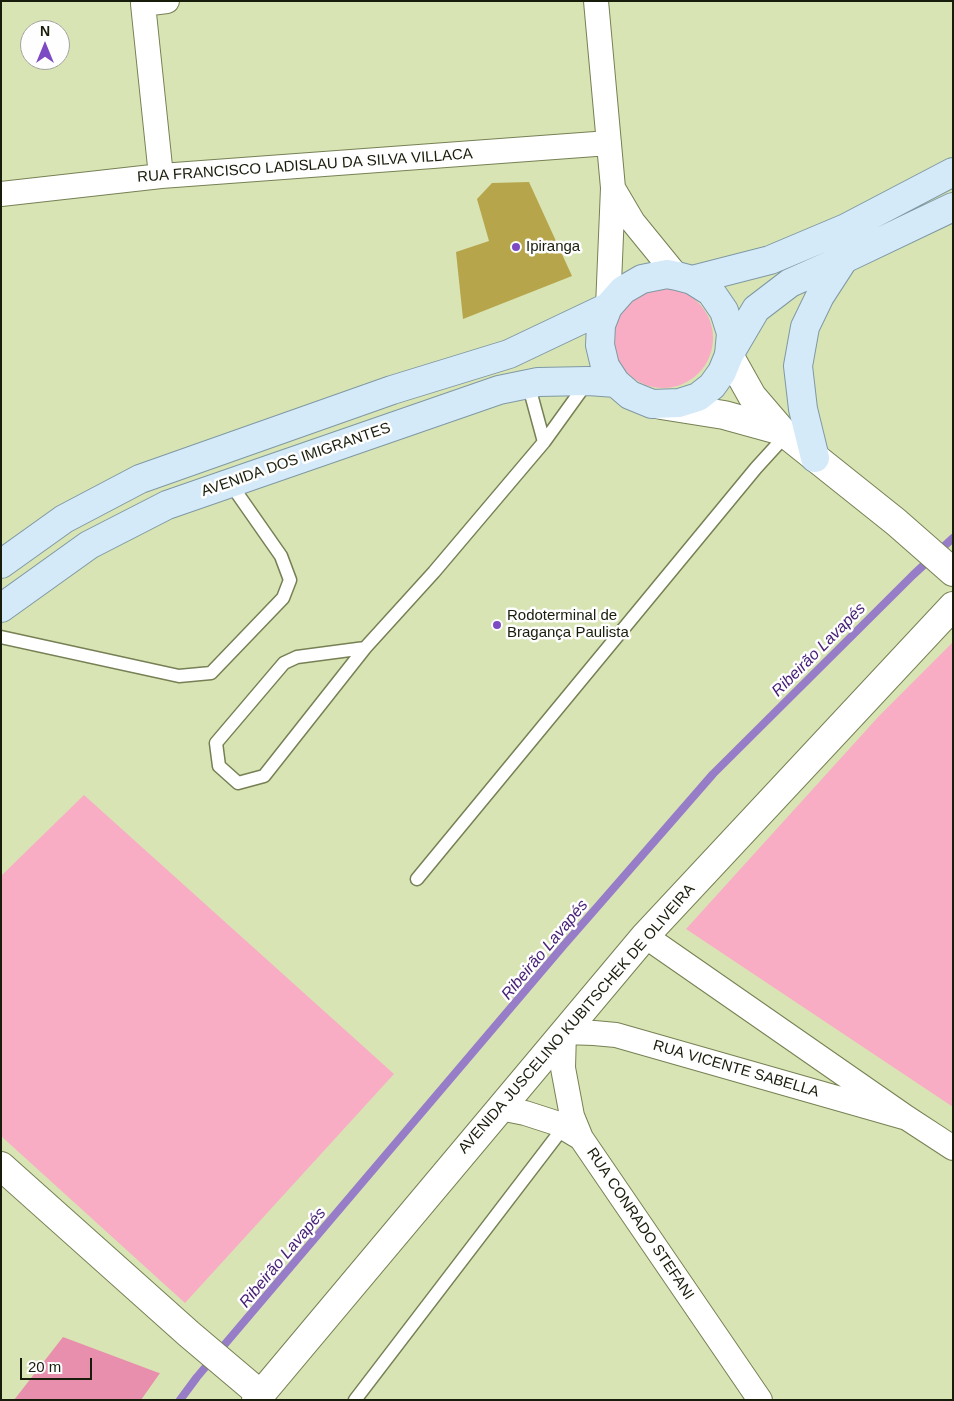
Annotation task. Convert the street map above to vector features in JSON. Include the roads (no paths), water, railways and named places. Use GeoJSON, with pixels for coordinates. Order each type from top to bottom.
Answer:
{"type":"FeatureCollection","features":[{"type":"Feature","properties":{"kind":"main road"},"geometry":{"type":"LineString","coordinates":[[685,278],[770,260],[846,228],[953,172]]}},
{"type":"Feature","properties":{"kind":"main road"},"geometry":{"type":"LineString","coordinates":[[729,355],[731,333],[724,311],[711,292],[685,278],[667,274],[642,279],[623,290],[608,307],[601,325],[600,345],[605,366],[616,383],[630,396],[652,404],[679,404],[698,397],[712,386],[722,372],[729,355],[756,308],[790,283],[953,207]]}},
{"type":"Feature","properties":{"kind":"main road"},"geometry":{"type":"LineString","coordinates":[[815,458],[803,409],[798,366],[805,328],[820,296],[844,259]]}},
{"type":"Feature","properties":{"kind":"main road"},"geometry":{"type":"LineString","coordinates":[[1,564],[64,518],[140,479],[392,390],[509,354],[608,307]]}},
{"type":"Feature","properties":{"kind":"main road","name":"AVENIDA DOS IMIGRANTES"},"geometry":{"type":"LineString","coordinates":[[1,608],[89,545],[167,505],[499,390],[538,382],[588,381],[616,383]]}},
{"type":"Feature","properties":{"kind":"street"},"geometry":{"type":"LineString","coordinates":[[161,176],[143,4],[167,1]]}},
{"type":"Feature","properties":{"kind":"street"},"geometry":{"type":"LineString","coordinates":[[596,1],[613,188],[608,307]]}},
{"type":"Feature","properties":{"kind":"street","name":"RUA FRANCISCO LADISLAU DA SILVA VILLACA"},"geometry":{"type":"LineString","coordinates":[[1,194],[161,176],[609,143]]}},
{"type":"Feature","properties":{"kind":"street"},"geometry":{"type":"LineString","coordinates":[[613,188],[633,222],[685,278]]}},
{"type":"Feature","properties":{"kind":"street"},"geometry":{"type":"LineString","coordinates":[[729,355],[752,396],[785,433],[896,522],[951,571]]}},
{"type":"Feature","properties":{"kind":"street"},"geometry":{"type":"LineString","coordinates":[[652,404],[724,415],[785,433]]}},
{"type":"Feature","properties":{"kind":"street","name":"AVENIDA JUSCELINO KUBITSCHEK DE OLIVEIRA"},"geometry":{"type":"LineString","coordinates":[[255,1393],[645,936],[953,606]]}},
{"type":"Feature","properties":{"kind":"street","name":"RUA VICENTE SABELLA"},"geometry":{"type":"LineString","coordinates":[[645,936],[953,1148]]}},
{"type":"Feature","properties":{"kind":"street","name":"RUA VICENTE SABELLA"},"geometry":{"type":"LineString","coordinates":[[564,1032],[616,1035],[907,1118]]}},
{"type":"Feature","properties":{"kind":"street","name":"RUA CONRADO STEFANI"},"geometry":{"type":"LineString","coordinates":[[564,1032],[563,1068],[572,1127],[760,1400]]}},
{"type":"Feature","properties":{"kind":"street"},"geometry":{"type":"LineString","coordinates":[[500,1108],[525,1113],[572,1127]]}},
{"type":"Feature","properties":{"kind":"street"},"geometry":{"type":"LineString","coordinates":[[1,1166],[255,1393]]}},
{"type":"Feature","properties":{"kind":"lane"},"geometry":{"type":"LineString","coordinates":[[365,648],[297,656],[284,663],[216,743],[219,766],[238,783],[264,776],[365,648],[434,572],[544,442],[588,381]]}},
{"type":"Feature","properties":{"kind":"lane"},"geometry":{"type":"LineString","coordinates":[[528,383],[544,442]]}},
{"type":"Feature","properties":{"kind":"lane"},"geometry":{"type":"LineString","coordinates":[[417,879],[785,433]]}},
{"type":"Feature","properties":{"kind":"lane"},"geometry":{"type":"LineString","coordinates":[[1,637],[179,676],[211,673],[283,598],[290,580],[281,556],[230,483]]}},
{"type":"Feature","properties":{"kind":"lane"},"geometry":{"type":"LineString","coordinates":[[354,1400],[572,1127]]}},
{"type":"Feature","properties":{"kind":"waterway","name":"Ribeirão Lavapés"},"geometry":{"type":"LineString","coordinates":[[180,1400],[197,1377],[564,945],[713,774],[913,575],[953,538]]}},
{"type":"Feature","properties":{"kind":"place","name":"Ipiranga"},"geometry":{"type":"Point","coordinates":[516,247]}},
{"type":"Feature","properties":{"kind":"place","name":"Rodoterminal de Bragança Paulista"},"geometry":{"type":"Point","coordinates":[497,625]}}]}
